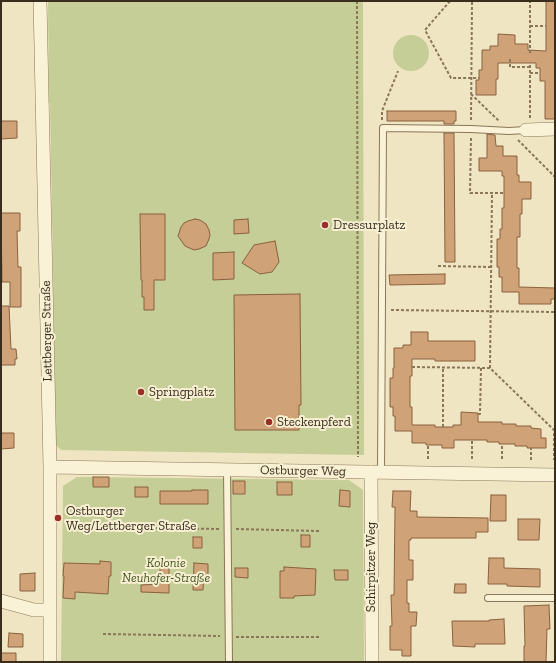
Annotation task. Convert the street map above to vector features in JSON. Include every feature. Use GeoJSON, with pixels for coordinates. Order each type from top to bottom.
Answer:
{"type":"FeatureCollection","features":[{"type":"Feature","properties":{"kind":"street","name":"Lettberger Straße"},"geometry":{"type":"LineString","coordinates":[[40,1],[50,467],[50,662]]}},
{"type":"Feature","properties":{"kind":"street"},"geometry":{"type":"LineString","coordinates":[[528,130],[555,130]]}},
{"type":"Feature","properties":{"kind":"street","name":"Ostburger Weg"},"geometry":{"type":"LineString","coordinates":[[50,467],[555,475]]}},
{"type":"Feature","properties":{"kind":"street","name":"Schirpitzer Weg"},"geometry":{"type":"LineString","coordinates":[[372,662],[376,472]]}},
{"type":"Feature","properties":{"kind":"street"},"geometry":{"type":"LineString","coordinates":[[1,601],[34,610],[50,610]]}},
{"type":"Feature","properties":{"kind":"lane"},"geometry":{"type":"LineString","coordinates":[[376,472],[382,310],[383,128],[509,131],[528,130]]}},
{"type":"Feature","properties":{"kind":"lane"},"geometry":{"type":"LineString","coordinates":[[227,470],[229,662]]}},
{"type":"Feature","properties":{"kind":"lane"},"geometry":{"type":"LineString","coordinates":[[488,598],[555,598]]}},
{"type":"Feature","properties":{"kind":"path"},"geometry":{"type":"LineString","coordinates":[[357,1],[358,457]]}},
{"type":"Feature","properties":{"kind":"path"},"geometry":{"type":"LineString","coordinates":[[450,1],[425,30],[451,78],[479,78]]}},
{"type":"Feature","properties":{"kind":"path"},"geometry":{"type":"LineString","coordinates":[[472,1],[470,193],[504,193]]}},
{"type":"Feature","properties":{"kind":"path"},"geometry":{"type":"LineString","coordinates":[[530,1],[530,53]]}},
{"type":"Feature","properties":{"kind":"path"},"geometry":{"type":"LineString","coordinates":[[530,26],[546,26]]}},
{"type":"Feature","properties":{"kind":"path"},"geometry":{"type":"LineString","coordinates":[[510,59],[510,67],[530,67]]}},
{"type":"Feature","properties":{"kind":"path"},"geometry":{"type":"LineString","coordinates":[[528,130],[530,63]]}},
{"type":"Feature","properties":{"kind":"path"},"geometry":{"type":"LineString","coordinates":[[383,128],[382,111],[398,71]]}},
{"type":"Feature","properties":{"kind":"path"},"geometry":{"type":"LineString","coordinates":[[530,73],[540,73]]}},
{"type":"Feature","properties":{"kind":"path"},"geometry":{"type":"LineString","coordinates":[[490,368],[492,193]]}},
{"type":"Feature","properties":{"kind":"path"},"geometry":{"type":"LineString","coordinates":[[438,266],[491,267]]}},
{"type":"Feature","properties":{"kind":"path"},"geometry":{"type":"LineString","coordinates":[[382,310],[555,312]]}},
{"type":"Feature","properties":{"kind":"path"},"geometry":{"type":"LineString","coordinates":[[412,367],[490,368],[554,430],[554,460]]}},
{"type":"Feature","properties":{"kind":"path"},"geometry":{"type":"LineString","coordinates":[[443,368],[443,427]]}},
{"type":"Feature","properties":{"kind":"path"},"geometry":{"type":"LineString","coordinates":[[478,414],[480,414],[481,368]]}},
{"type":"Feature","properties":{"kind":"path"},"geometry":{"type":"LineString","coordinates":[[472,440],[472,459]]}},
{"type":"Feature","properties":{"kind":"path"},"geometry":{"type":"LineString","coordinates":[[502,444],[502,460]]}},
{"type":"Feature","properties":{"kind":"path"},"geometry":{"type":"LineString","coordinates":[[428,445],[428,459]]}},
{"type":"Feature","properties":{"kind":"path"},"geometry":{"type":"LineString","coordinates":[[530,460],[531,448]]}},
{"type":"Feature","properties":{"kind":"path"},"geometry":{"type":"LineString","coordinates":[[96,527],[319,531]]}},
{"type":"Feature","properties":{"kind":"path"},"geometry":{"type":"LineString","coordinates":[[103,634],[229,637],[321,637]]}},
{"type":"Feature","properties":{"kind":"green space"},"geometry":{"type":"Polygon","coordinates":[[[48,1],[363,1],[364,455],[61,450],[56,445],[48,1]]]}},
{"type":"Feature","properties":{"kind":"green space"},"geometry":{"type":"Polygon","coordinates":[[[411,35],[421,38],[426,43],[429,53],[426,63],[421,68],[411,71],[401,68],[396,63],[393,53],[396,43],[401,38],[411,35]]]}},
{"type":"Feature","properties":{"kind":"green space","name":"Kolonie Neuhofer-Straße"},"geometry":{"type":"Polygon","coordinates":[[[77,477],[349,480],[363,490],[364,662],[61,662],[63,486],[77,477]]]}},
{"type":"Feature","properties":{"kind":"building"},"geometry":{"type":"Polygon","coordinates":[[[546,1],[555,1],[555,119],[545,119],[545,81],[540,81],[540,68],[536,68],[536,63],[498,63],[496,95],[476,95],[476,80],[479,80],[479,70],[482,70],[482,50],[490,50],[490,46],[498,46],[498,34],[515,35],[515,44],[528,44],[528,50],[546,51],[546,1]]]}},
{"type":"Feature","properties":{"kind":"building"},"geometry":{"type":"Polygon","coordinates":[[[387,111],[456,111],[456,121],[454,121],[454,124],[444,124],[444,121],[387,121],[387,111]]]}},
{"type":"Feature","properties":{"kind":"building"},"geometry":{"type":"Polygon","coordinates":[[[1,121],[17,121],[17,138],[1,139],[1,121]]]}},
{"type":"Feature","properties":{"kind":"building"},"geometry":{"type":"Polygon","coordinates":[[[444,133],[454,133],[455,262],[445,262],[444,133]]]}},
{"type":"Feature","properties":{"kind":"building"},"geometry":{"type":"Polygon","coordinates":[[[487,134],[495,135],[496,146],[503,146],[503,156],[517,156],[517,175],[519,175],[519,182],[531,182],[531,199],[522,199],[522,214],[520,214],[520,237],[517,237],[517,268],[519,268],[519,287],[555,288],[555,299],[551,299],[551,304],[519,304],[519,292],[502,292],[502,277],[499,277],[499,267],[497,267],[497,239],[500,239],[500,229],[502,229],[502,208],[504,208],[504,176],[502,176],[502,171],[479,171],[479,158],[487,158],[487,134]]]}},
{"type":"Feature","properties":{"kind":"building"},"geometry":{"type":"Polygon","coordinates":[[[1,213],[20,213],[20,231],[17,231],[18,267],[21,267],[21,307],[10,307],[10,282],[2,282],[1,213]]]}},
{"type":"Feature","properties":{"kind":"building"},"geometry":{"type":"Polygon","coordinates":[[[140,214],[165,214],[165,280],[154,280],[154,310],[144,310],[144,297],[142,297],[140,214]]]}},
{"type":"Feature","properties":{"kind":"building"},"geometry":{"type":"Polygon","coordinates":[[[195,219],[206,224],[210,235],[206,246],[194,250],[185,246],[178,236],[184,223],[195,219]]]}},
{"type":"Feature","properties":{"kind":"building"},"geometry":{"type":"Polygon","coordinates":[[[248,219],[249,233],[234,234],[234,220],[248,219]]]}},
{"type":"Feature","properties":{"kind":"building"},"geometry":{"type":"Polygon","coordinates":[[[275,241],[279,262],[272,272],[260,274],[242,263],[254,245],[275,241]]]}},
{"type":"Feature","properties":{"kind":"building"},"geometry":{"type":"Polygon","coordinates":[[[234,252],[234,279],[213,280],[213,253],[234,252]]]}},
{"type":"Feature","properties":{"kind":"building"},"geometry":{"type":"Polygon","coordinates":[[[445,274],[445,284],[390,285],[389,275],[445,274]]]}},
{"type":"Feature","properties":{"kind":"building"},"geometry":{"type":"Polygon","coordinates":[[[300,294],[301,405],[299,405],[299,430],[235,430],[234,295],[300,294]]]}},
{"type":"Feature","properties":{"kind":"building"},"geometry":{"type":"Polygon","coordinates":[[[1,306],[9,306],[11,349],[16,349],[17,359],[15,359],[15,365],[1,365],[1,306]]]}},
{"type":"Feature","properties":{"kind":"building"},"geometry":{"type":"Polygon","coordinates":[[[411,332],[428,332],[428,341],[475,341],[475,361],[435,361],[435,359],[412,359],[412,376],[410,376],[410,407],[412,407],[412,425],[453,427],[453,425],[461,425],[461,412],[478,413],[478,422],[502,422],[502,424],[516,424],[516,426],[531,426],[531,428],[541,429],[541,438],[546,438],[546,448],[527,448],[527,446],[515,446],[515,444],[487,442],[487,440],[454,440],[454,448],[442,448],[442,445],[412,443],[412,431],[395,431],[395,416],[393,416],[393,407],[390,407],[390,378],[393,378],[394,348],[403,348],[403,345],[411,345],[411,332]]]}},
{"type":"Feature","properties":{"kind":"building"},"geometry":{"type":"Polygon","coordinates":[[[1,433],[14,433],[14,448],[1,449],[1,433]]]}},
{"type":"Feature","properties":{"kind":"building"},"geometry":{"type":"Polygon","coordinates":[[[93,477],[109,477],[109,487],[93,487],[93,477]]]}},
{"type":"Feature","properties":{"kind":"building"},"geometry":{"type":"Polygon","coordinates":[[[233,481],[245,481],[245,494],[233,494],[233,481]]]}},
{"type":"Feature","properties":{"kind":"building"},"geometry":{"type":"Polygon","coordinates":[[[277,482],[292,482],[292,495],[277,495],[277,482]]]}},
{"type":"Feature","properties":{"kind":"building"},"geometry":{"type":"Polygon","coordinates":[[[135,487],[148,487],[148,497],[135,497],[135,487]]]}},
{"type":"Feature","properties":{"kind":"building"},"geometry":{"type":"Polygon","coordinates":[[[208,490],[208,504],[160,504],[160,491],[208,490]]]}},
{"type":"Feature","properties":{"kind":"building"},"geometry":{"type":"Polygon","coordinates":[[[340,490],[350,491],[350,507],[339,506],[340,490]]]}},
{"type":"Feature","properties":{"kind":"building"},"geometry":{"type":"Polygon","coordinates":[[[393,491],[411,491],[410,511],[417,511],[417,517],[488,518],[488,532],[476,532],[476,538],[411,538],[411,540],[409,540],[409,560],[413,560],[413,580],[407,580],[407,603],[409,603],[409,612],[417,612],[416,626],[411,626],[411,656],[402,656],[402,650],[390,650],[390,626],[392,626],[391,595],[394,595],[395,507],[392,507],[393,491]]]}},
{"type":"Feature","properties":{"kind":"building"},"geometry":{"type":"Polygon","coordinates":[[[491,495],[506,495],[506,521],[490,521],[491,495]]]}},
{"type":"Feature","properties":{"kind":"building"},"geometry":{"type":"Polygon","coordinates":[[[518,519],[540,519],[539,540],[518,540],[518,519]]]}},
{"type":"Feature","properties":{"kind":"building"},"geometry":{"type":"Polygon","coordinates":[[[301,535],[310,535],[310,547],[301,547],[301,535]]]}},
{"type":"Feature","properties":{"kind":"building"},"geometry":{"type":"Polygon","coordinates":[[[193,537],[202,537],[202,548],[193,548],[193,537]]]}},
{"type":"Feature","properties":{"kind":"building"},"geometry":{"type":"Polygon","coordinates":[[[489,558],[504,558],[504,568],[540,569],[540,587],[488,584],[489,558]]]}},
{"type":"Feature","properties":{"kind":"building"},"geometry":{"type":"Polygon","coordinates":[[[100,561],[111,562],[111,576],[109,576],[108,594],[75,592],[75,599],[63,598],[64,563],[100,564],[100,561]]]}},
{"type":"Feature","properties":{"kind":"building"},"geometry":{"type":"Polygon","coordinates":[[[160,561],[169,561],[169,593],[141,592],[141,585],[160,584],[160,561]]]}},
{"type":"Feature","properties":{"kind":"building"},"geometry":{"type":"Polygon","coordinates":[[[194,563],[208,564],[208,575],[204,575],[203,590],[193,590],[194,563]]]}},
{"type":"Feature","properties":{"kind":"building"},"geometry":{"type":"Polygon","coordinates":[[[284,567],[316,569],[315,595],[280,598],[280,571],[284,571],[284,567]]]}},
{"type":"Feature","properties":{"kind":"building"},"geometry":{"type":"Polygon","coordinates":[[[235,568],[248,568],[248,578],[235,577],[235,568]]]}},
{"type":"Feature","properties":{"kind":"building"},"geometry":{"type":"Polygon","coordinates":[[[334,570],[348,570],[348,580],[335,580],[334,570]]]}},
{"type":"Feature","properties":{"kind":"building"},"geometry":{"type":"Polygon","coordinates":[[[35,573],[35,591],[20,591],[20,574],[35,573]]]}},
{"type":"Feature","properties":{"kind":"building"},"geometry":{"type":"Polygon","coordinates":[[[455,584],[466,584],[466,593],[454,593],[455,584]]]}},
{"type":"Feature","properties":{"kind":"building"},"geometry":{"type":"Polygon","coordinates":[[[549,605],[550,629],[547,629],[546,662],[524,662],[524,606],[549,605]]]}},
{"type":"Feature","properties":{"kind":"building"},"geometry":{"type":"Polygon","coordinates":[[[504,619],[505,644],[475,644],[475,647],[453,646],[452,621],[489,621],[504,619]]]}},
{"type":"Feature","properties":{"kind":"building"},"geometry":{"type":"Polygon","coordinates":[[[9,633],[23,634],[23,647],[8,647],[9,633]]]}},
{"type":"Feature","properties":{"kind":"building"},"geometry":{"type":"Polygon","coordinates":[[[1,653],[16,653],[16,662],[1,662],[1,653]]]}},
{"type":"Feature","properties":{"kind":"place","name":"Dressurplatz"},"geometry":{"type":"Point","coordinates":[325,225]}},
{"type":"Feature","properties":{"kind":"place","name":"Springplatz"},"geometry":{"type":"Point","coordinates":[141,392]}},
{"type":"Feature","properties":{"kind":"place","name":"Steckenpferd"},"geometry":{"type":"Point","coordinates":[269,422]}},
{"type":"Feature","properties":{"kind":"place","name":"Ostburger Weg/Lettberger Straße"},"geometry":{"type":"Point","coordinates":[58,518]}}]}
